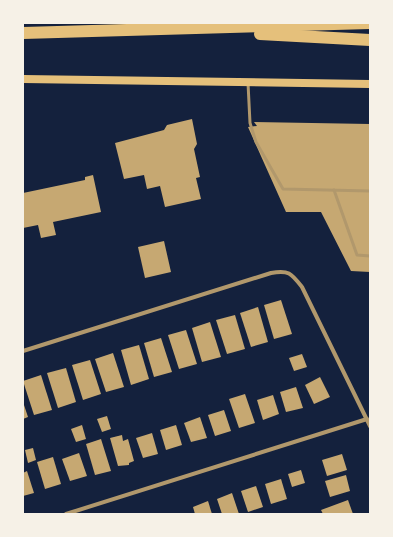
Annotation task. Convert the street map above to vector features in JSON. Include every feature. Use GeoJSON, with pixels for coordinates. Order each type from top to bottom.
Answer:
{"type":"FeatureCollection","features":[{"type":"Feature","properties":{"kind":"highway"},"geometry":{"type":"LineString","coordinates":[[23,33],[177,30],[370,23]]}},
{"type":"Feature","properties":{"kind":"highway"},"geometry":{"type":"LineString","coordinates":[[177,30],[370,40]]}},
{"type":"Feature","properties":{"kind":"main road"},"geometry":{"type":"LineString","coordinates":[[23,79],[370,84]]}},
{"type":"Feature","properties":{"kind":"street"},"geometry":{"type":"LineString","coordinates":[[23,352],[271,273],[283,271],[289,274],[302,287],[370,426]]}},
{"type":"Feature","properties":{"kind":"street"},"geometry":{"type":"LineString","coordinates":[[66,514],[367,419]]}},
{"type":"Feature","properties":{"kind":"lane"},"geometry":{"type":"LineString","coordinates":[[248,82],[250,123],[256,142],[282,189],[370,191]]}},
{"type":"Feature","properties":{"kind":"lane"},"geometry":{"type":"LineString","coordinates":[[334,190],[357,255],[370,256]]}},
{"type":"Feature","properties":{"kind":"building"},"geometry":{"type":"Polygon","coordinates":[[[192,119],[197,144],[194,149],[200,177],[196,178],[201,199],[165,207],[160,186],[147,189],[144,175],[124,179],[115,143],[164,130],[167,125],[192,119]]]}},
{"type":"Feature","properties":{"kind":"building"},"geometry":{"type":"Polygon","coordinates":[[[254,122],[370,124],[370,272],[351,271],[321,212],[286,212],[248,127],[257,126],[254,122]]]}},
{"type":"Feature","properties":{"kind":"building"},"geometry":{"type":"Polygon","coordinates":[[[93,175],[101,212],[53,222],[56,235],[41,238],[38,225],[23,228],[23,193],[85,180],[85,177],[93,175]]]}},
{"type":"Feature","properties":{"kind":"building"},"geometry":{"type":"Polygon","coordinates":[[[164,241],[171,272],[145,278],[138,247],[164,241]]]}},
{"type":"Feature","properties":{"kind":"building"},"geometry":{"type":"Polygon","coordinates":[[[281,300],[292,334],[274,339],[264,305],[281,300]]]}},
{"type":"Feature","properties":{"kind":"building"},"geometry":{"type":"Polygon","coordinates":[[[258,307],[268,342],[251,347],[240,313],[258,307]]]}},
{"type":"Feature","properties":{"kind":"building"},"geometry":{"type":"Polygon","coordinates":[[[235,315],[245,349],[227,354],[216,320],[235,315]]]}},
{"type":"Feature","properties":{"kind":"building"},"geometry":{"type":"Polygon","coordinates":[[[210,322],[221,357],[202,362],[192,328],[210,322]]]}},
{"type":"Feature","properties":{"kind":"building"},"geometry":{"type":"Polygon","coordinates":[[[186,330],[197,364],[179,369],[168,335],[186,330]]]}},
{"type":"Feature","properties":{"kind":"building"},"geometry":{"type":"Polygon","coordinates":[[[161,338],[172,372],[154,377],[144,343],[161,338]]]}},
{"type":"Feature","properties":{"kind":"building"},"geometry":{"type":"Polygon","coordinates":[[[139,345],[149,379],[131,385],[121,350],[139,345]]]}},
{"type":"Feature","properties":{"kind":"building"},"geometry":{"type":"Polygon","coordinates":[[[113,353],[124,387],[106,392],[95,359],[113,353]]]}},
{"type":"Feature","properties":{"kind":"building"},"geometry":{"type":"Polygon","coordinates":[[[302,354],[307,367],[294,371],[289,358],[302,354]]]}},
{"type":"Feature","properties":{"kind":"building"},"geometry":{"type":"Polygon","coordinates":[[[90,360],[101,394],[83,400],[72,365],[90,360]]]}},
{"type":"Feature","properties":{"kind":"building"},"geometry":{"type":"Polygon","coordinates":[[[66,368],[76,402],[58,408],[47,373],[66,368]]]}},
{"type":"Feature","properties":{"kind":"building"},"geometry":{"type":"Polygon","coordinates":[[[41,375],[52,410],[34,415],[23,381],[41,375]]]}},
{"type":"Feature","properties":{"kind":"building"},"geometry":{"type":"Polygon","coordinates":[[[320,377],[330,397],[314,404],[305,385],[320,377]]]}},
{"type":"Feature","properties":{"kind":"building"},"geometry":{"type":"Polygon","coordinates":[[[296,387],[303,408],[286,412],[280,392],[296,387]]]}},
{"type":"Feature","properties":{"kind":"building"},"geometry":{"type":"Polygon","coordinates":[[[245,394],[255,423],[239,428],[229,399],[245,394]]]}},
{"type":"Feature","properties":{"kind":"building"},"geometry":{"type":"Polygon","coordinates":[[[273,395],[279,414],[263,420],[257,400],[273,395]]]}},
{"type":"Feature","properties":{"kind":"building"},"geometry":{"type":"Polygon","coordinates":[[[23,402],[28,417],[23,419],[23,402]]]}},
{"type":"Feature","properties":{"kind":"building"},"geometry":{"type":"Polygon","coordinates":[[[224,410],[231,431],[215,436],[208,415],[224,410]]]}},
{"type":"Feature","properties":{"kind":"building"},"geometry":{"type":"Polygon","coordinates":[[[107,416],[111,429],[102,432],[97,419],[107,416]]]}},
{"type":"Feature","properties":{"kind":"building"},"geometry":{"type":"Polygon","coordinates":[[[200,417],[207,438],[191,442],[184,423],[200,417]]]}},
{"type":"Feature","properties":{"kind":"building"},"geometry":{"type":"Polygon","coordinates":[[[82,425],[86,439],[76,442],[71,429],[82,425]]]}},
{"type":"Feature","properties":{"kind":"building"},"geometry":{"type":"Polygon","coordinates":[[[176,425],[182,445],[166,450],[160,430],[176,425]]]}},
{"type":"Feature","properties":{"kind":"building"},"geometry":{"type":"Polygon","coordinates":[[[152,433],[158,454],[143,458],[136,438],[152,433]]]}},
{"type":"Feature","properties":{"kind":"building"},"geometry":{"type":"Polygon","coordinates":[[[122,435],[123,441],[128,439],[134,461],[129,463],[129,465],[118,466],[110,438],[122,435]]]}},
{"type":"Feature","properties":{"kind":"building"},"geometry":{"type":"Polygon","coordinates":[[[101,439],[111,471],[95,475],[86,444],[101,439]]]}},
{"type":"Feature","properties":{"kind":"building"},"geometry":{"type":"Polygon","coordinates":[[[33,448],[36,460],[28,463],[25,450],[33,448]]]}},
{"type":"Feature","properties":{"kind":"building"},"geometry":{"type":"Polygon","coordinates":[[[79,453],[87,476],[70,481],[62,459],[79,453]]]}},
{"type":"Feature","properties":{"kind":"building"},"geometry":{"type":"Polygon","coordinates":[[[342,454],[347,470],[327,476],[322,460],[342,454]]]}},
{"type":"Feature","properties":{"kind":"building"},"geometry":{"type":"Polygon","coordinates":[[[53,457],[61,484],[45,489],[37,462],[53,457]]]}},
{"type":"Feature","properties":{"kind":"building"},"geometry":{"type":"Polygon","coordinates":[[[301,470],[305,483],[292,487],[288,474],[301,470]]]}},
{"type":"Feature","properties":{"kind":"building"},"geometry":{"type":"Polygon","coordinates":[[[27,471],[34,493],[23,496],[23,473],[27,471]]]}},
{"type":"Feature","properties":{"kind":"building"},"geometry":{"type":"Polygon","coordinates":[[[346,475],[350,491],[330,497],[325,481],[346,475]]]}},
{"type":"Feature","properties":{"kind":"building"},"geometry":{"type":"Polygon","coordinates":[[[281,479],[287,499],[271,504],[265,484],[281,479]]]}},
{"type":"Feature","properties":{"kind":"building"},"geometry":{"type":"Polygon","coordinates":[[[256,486],[263,507],[248,512],[241,491],[256,486]]]}},
{"type":"Feature","properties":{"kind":"building"},"geometry":{"type":"Polygon","coordinates":[[[232,493],[239,514],[222,514],[217,499],[232,493]]]}},
{"type":"Feature","properties":{"kind":"building"},"geometry":{"type":"Polygon","coordinates":[[[348,500],[353,514],[323,514],[321,510],[348,500]]]}},
{"type":"Feature","properties":{"kind":"building"},"geometry":{"type":"Polygon","coordinates":[[[208,501],[212,514],[195,514],[193,507],[208,501]]]}}]}
